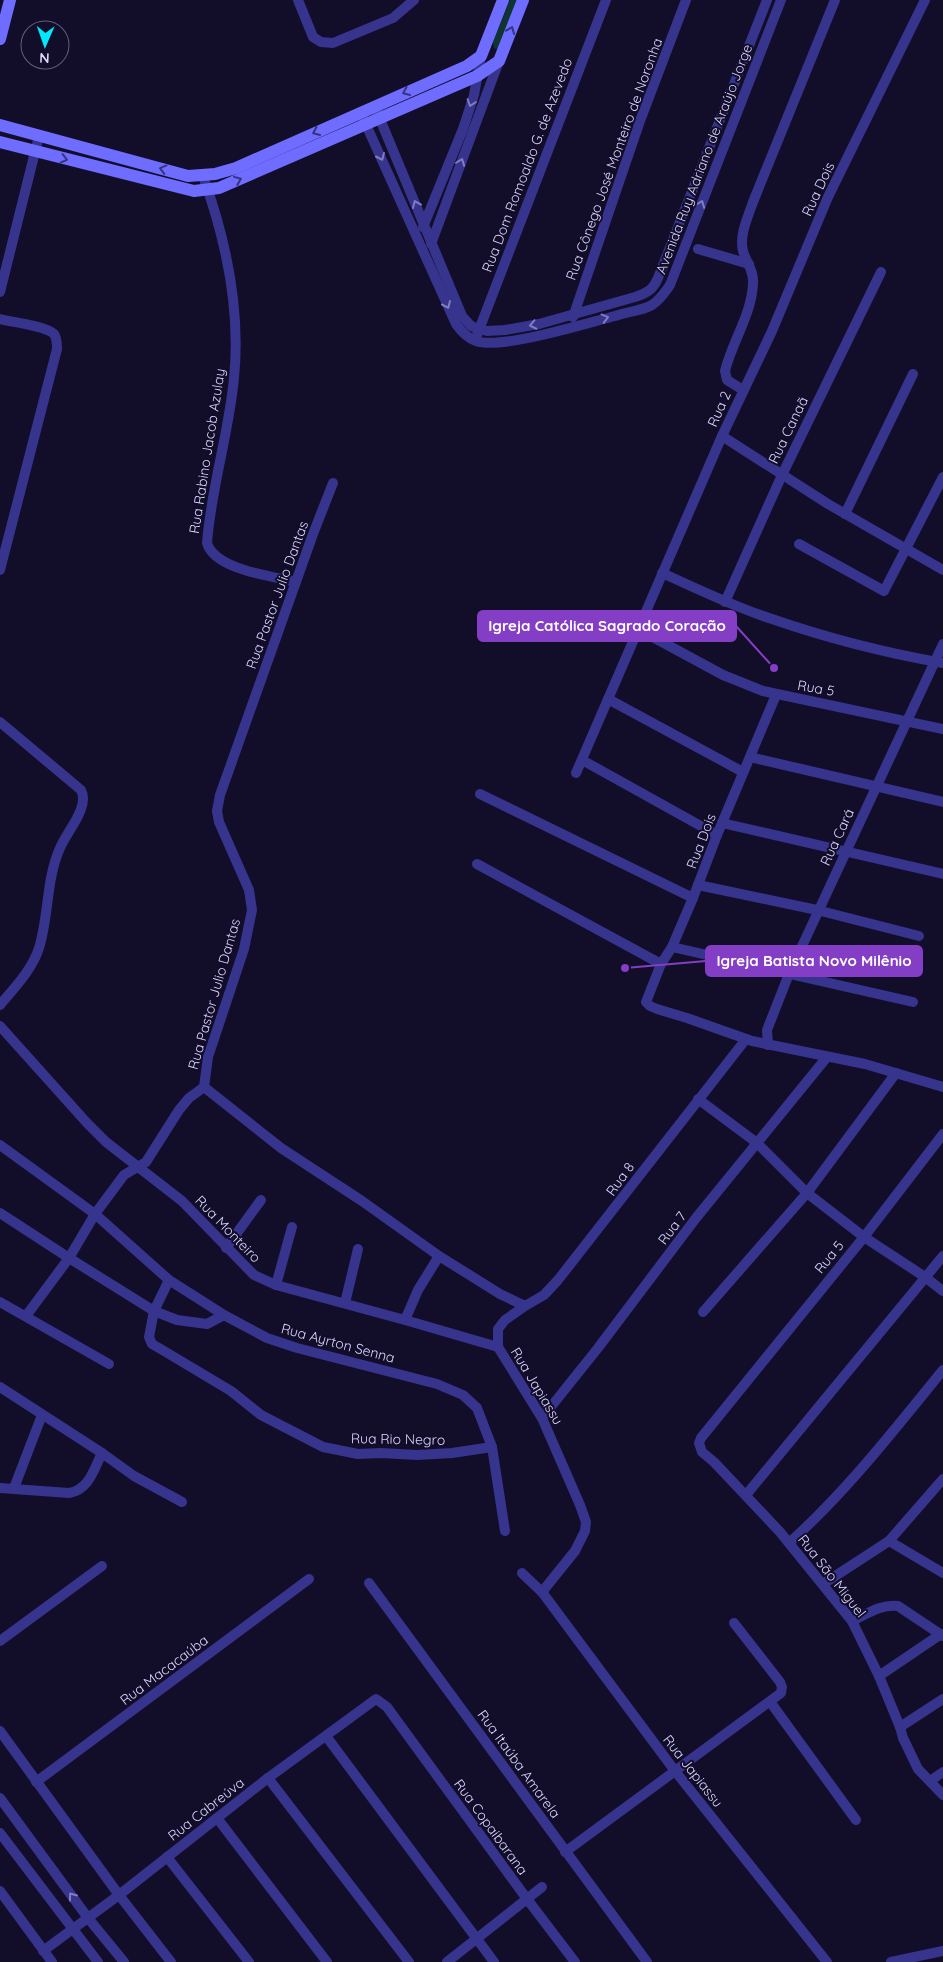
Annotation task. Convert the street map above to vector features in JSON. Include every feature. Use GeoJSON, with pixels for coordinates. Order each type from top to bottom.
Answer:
{"type":"FeatureCollection","features":[{"type":"Feature","properties":{"kind":"street"},"geometry":{"type":"LineString","coordinates":[[0,39],[10,0]]}},
{"type":"Feature","properties":{"kind":"street"},"geometry":{"type":"LineString","coordinates":[[298,0],[313,37],[321,42],[333,43],[393,18],[414,0]]}},
{"type":"Feature","properties":{"kind":"street"},"geometry":{"type":"LineString","coordinates":[[419,241],[424,224],[463,129],[474,95],[482,56],[503,0]]}},
{"type":"Feature","properties":{"kind":"street"},"geometry":{"type":"LineString","coordinates":[[426,257],[523,0]]}},
{"type":"Feature","properties":{"kind":"street","name":"Rua Dom Romoaldo G. de Azevedo"},"geometry":{"type":"LineString","coordinates":[[476,341],[606,0]]}},
{"type":"Feature","properties":{"kind":"street","name":"Rua Cônego José Monteiro de Noronha"},"geometry":{"type":"LineString","coordinates":[[572,328],[573,313],[640,121],[686,0]]}},
{"type":"Feature","properties":{"kind":"street","name":"Avenida Ruy Adriano de Araújo Jorge"},"geometry":{"type":"LineString","coordinates":[[479,329],[487,331],[505,330],[539,324],[635,297],[647,293],[654,288],[767,0]]}},
{"type":"Feature","properties":{"kind":"street","name":"Avenida Ruy Adriano de Araújo Jorge"},"geometry":{"type":"LineString","coordinates":[[476,341],[488,343],[505,342],[572,328],[652,305],[660,298],[670,285],[781,0]]}},
{"type":"Feature","properties":{"kind":"street","name":"Rua 2"},"geometry":{"type":"LineString","coordinates":[[576,773],[743,390],[727,380],[725,371],[750,299],[753,283],[742,242],[749,213],[835,0]]}},
{"type":"Feature","properties":{"kind":"street","name":"Rua Dois"},"geometry":{"type":"LineString","coordinates":[[743,390],[772,331],[828,197],[925,2]]}},
{"type":"Feature","properties":{"kind":"street"},"geometry":{"type":"LineString","coordinates":[[0,125],[171,172],[188,176],[203,176],[236,168],[467,66],[482,56]]}},
{"type":"Feature","properties":{"kind":"street"},"geometry":{"type":"LineString","coordinates":[[0,142],[171,186],[194,191],[208,190],[219,188],[381,119],[477,76],[499,61]]}},
{"type":"Feature","properties":{"kind":"street"},"geometry":{"type":"LineString","coordinates":[[375,106],[462,316],[471,326],[479,329]]}},
{"type":"Feature","properties":{"kind":"street"},"geometry":{"type":"LineString","coordinates":[[361,112],[456,324],[463,334],[476,341]]}},
{"type":"Feature","properties":{"kind":"street"},"geometry":{"type":"LineString","coordinates":[[0,292],[39,136]]}},
{"type":"Feature","properties":{"kind":"street","name":"Rua Rabino Jacob Azulay"},"geometry":{"type":"LineString","coordinates":[[203,176],[214,205],[226,249],[236,318],[234,377],[207,543],[210,551],[217,558],[230,565],[296,582]]}},
{"type":"Feature","properties":{"kind":"street"},"geometry":{"type":"LineString","coordinates":[[698,249],[749,264]]}},
{"type":"Feature","properties":{"kind":"street","name":"Rua Canaã"},"geometry":{"type":"LineString","coordinates":[[725,602],[782,475],[881,272]]}},
{"type":"Feature","properties":{"kind":"street"},"geometry":{"type":"LineString","coordinates":[[0,319],[45,330],[54,334],[57,341],[57,349],[0,570]]}},
{"type":"Feature","properties":{"kind":"street"},"geometry":{"type":"LineString","coordinates":[[845,514],[913,374]]}},
{"type":"Feature","properties":{"kind":"street"},"geometry":{"type":"LineString","coordinates":[[722,436],[845,514],[943,570]]}},
{"type":"Feature","properties":{"kind":"street"},"geometry":{"type":"LineString","coordinates":[[799,544],[884,591],[943,478]]}},
{"type":"Feature","properties":{"kind":"street","name":"Rua Pastor Julio Dantas"},"geometry":{"type":"LineString","coordinates":[[333,483],[225,779],[217,811],[218,822],[249,890],[252,910],[244,949],[208,1057],[204,1087],[281,1148],[362,1201],[439,1256],[500,1294],[525,1306]]}},
{"type":"Feature","properties":{"kind":"street"},"geometry":{"type":"LineString","coordinates":[[662,573],[725,602],[772,620],[939,663]]}},
{"type":"Feature","properties":{"kind":"street","name":"Rua 5"},"geometry":{"type":"LineString","coordinates":[[638,629],[723,675],[776,695],[943,729]]}},
{"type":"Feature","properties":{"kind":"street","name":"Rua Cará"},"geometry":{"type":"LineString","coordinates":[[768,1045],[767,1030],[789,974],[875,788],[939,663],[943,644]]}},
{"type":"Feature","properties":{"kind":"street","name":"Rua Dois"},"geometry":{"type":"LineString","coordinates":[[749,1040],[650,1006],[646,1002],[661,964],[672,947],[693,898],[717,835],[776,695]]}},
{"type":"Feature","properties":{"kind":"street"},"geometry":{"type":"LineString","coordinates":[[608,699],[743,772]]}},
{"type":"Feature","properties":{"kind":"street"},"geometry":{"type":"LineString","coordinates":[[0,722],[81,790],[84,802],[57,853],[39,948],[31,965],[0,1005]]}},
{"type":"Feature","properties":{"kind":"street"},"geometry":{"type":"LineString","coordinates":[[750,757],[875,788],[943,802]]}},
{"type":"Feature","properties":{"kind":"street"},"geometry":{"type":"LineString","coordinates":[[582,760],[717,835]]}},
{"type":"Feature","properties":{"kind":"street"},"geometry":{"type":"LineString","coordinates":[[480,794],[693,898]]}},
{"type":"Feature","properties":{"kind":"street"},"geometry":{"type":"LineString","coordinates":[[722,823],[943,874]]}},
{"type":"Feature","properties":{"kind":"street"},"geometry":{"type":"LineString","coordinates":[[477,864],[661,964]]}},
{"type":"Feature","properties":{"kind":"street"},"geometry":{"type":"LineString","coordinates":[[698,885],[817,910],[919,936]]}},
{"type":"Feature","properties":{"kind":"street"},"geometry":{"type":"LineString","coordinates":[[672,947],[913,1002]]}},
{"type":"Feature","properties":{"kind":"street","name":"Rua Monteiro"},"geometry":{"type":"LineString","coordinates":[[0,1026],[82,1118],[106,1142],[182,1201],[254,1275],[276,1286],[345,1303],[498,1348]]}},
{"type":"Feature","properties":{"kind":"street","name":"Rua 8"},"geometry":{"type":"LineString","coordinates":[[525,1306],[544,1295],[558,1280],[698,1099],[749,1040],[767,1030]]}},
{"type":"Feature","properties":{"kind":"street"},"geometry":{"type":"LineString","coordinates":[[749,1040],[896,1073],[943,1087]]}},
{"type":"Feature","properties":{"kind":"street","name":"Rua 7"},"geometry":{"type":"LineString","coordinates":[[542,1418],[598,1348],[696,1218],[827,1057]]}},
{"type":"Feature","properties":{"kind":"street"},"geometry":{"type":"LineString","coordinates":[[703,1312],[807,1193],[896,1073]]}},
{"type":"Feature","properties":{"kind":"street"},"geometry":{"type":"LineString","coordinates":[[26,1316],[69,1258],[95,1214],[124,1175],[139,1167],[152,1155],[179,1110],[189,1098],[204,1087]]}},
{"type":"Feature","properties":{"kind":"street"},"geometry":{"type":"LineString","coordinates":[[698,1099],[757,1143],[807,1193],[864,1237],[943,1291]]}},
{"type":"Feature","properties":{"kind":"street","name":"Rua 5"},"geometry":{"type":"LineString","coordinates":[[734,1397],[864,1237],[943,1134]]}},
{"type":"Feature","properties":{"kind":"street","name":"Rua Ayrton Senna"},"geometry":{"type":"LineString","coordinates":[[0,1145],[95,1214],[169,1280],[224,1315],[267,1338],[437,1384],[463,1395],[477,1408],[492,1446],[505,1531]]}},
{"type":"Feature","properties":{"kind":"street"},"geometry":{"type":"LineString","coordinates":[[226,1248],[261,1200]]}},
{"type":"Feature","properties":{"kind":"street"},"geometry":{"type":"LineString","coordinates":[[0,1212],[154,1311],[177,1320],[207,1324],[224,1315]]}},
{"type":"Feature","properties":{"kind":"street"},"geometry":{"type":"LineString","coordinates":[[276,1286],[292,1227]]}},
{"type":"Feature","properties":{"kind":"street"},"geometry":{"type":"LineString","coordinates":[[345,1303],[358,1249]]}},
{"type":"Feature","properties":{"kind":"street"},"geometry":{"type":"LineString","coordinates":[[405,1320],[418,1290],[439,1256]]}},
{"type":"Feature","properties":{"kind":"street"},"geometry":{"type":"LineString","coordinates":[[746,1495],[943,1256]]}},
{"type":"Feature","properties":{"kind":"street"},"geometry":{"type":"LineString","coordinates":[[154,1311],[169,1280]]}},
{"type":"Feature","properties":{"kind":"street"},"geometry":{"type":"LineString","coordinates":[[0,1302],[110,1364]]}},
{"type":"Feature","properties":{"kind":"street","name":"Rua Japiassu"},"geometry":{"type":"LineString","coordinates":[[525,1306],[505,1320],[498,1329],[498,1348],[542,1418],[586,1522],[585,1531],[575,1552],[542,1592]]}},
{"type":"Feature","properties":{"kind":"street","name":"Rua Rio Negro"},"geometry":{"type":"LineString","coordinates":[[154,1311],[149,1337],[152,1344],[231,1391],[261,1415],[323,1447],[358,1454],[416,1455],[452,1453],[492,1446]]}},
{"type":"Feature","properties":{"kind":"street"},"geometry":{"type":"LineString","coordinates":[[789,1543],[822,1513],[868,1463],[943,1370]]}},
{"type":"Feature","properties":{"kind":"street"},"geometry":{"type":"LineString","coordinates":[[0,1388],[102,1453],[134,1476],[182,1502]]}},
{"type":"Feature","properties":{"kind":"street","name":"Rua São Miguel"},"geometry":{"type":"LineString","coordinates":[[734,1397],[701,1438],[699,1448],[746,1495],[789,1543],[852,1621],[879,1676],[903,1738],[918,1769],[943,1795]]}},
{"type":"Feature","properties":{"kind":"street"},"geometry":{"type":"LineString","coordinates":[[14,1488],[42,1415]]}},
{"type":"Feature","properties":{"kind":"street"},"geometry":{"type":"LineString","coordinates":[[0,1488],[78,1492],[84,1487],[102,1453]]}},
{"type":"Feature","properties":{"kind":"street"},"geometry":{"type":"LineString","coordinates":[[823,1584],[889,1541],[943,1480]]}},
{"type":"Feature","properties":{"kind":"street"},"geometry":{"type":"LineString","coordinates":[[889,1541],[943,1573]]}},
{"type":"Feature","properties":{"kind":"street"},"geometry":{"type":"LineString","coordinates":[[0,1640],[102,1566]]}},
{"type":"Feature","properties":{"kind":"street","name":"Rua Japiassu"},"geometry":{"type":"LineString","coordinates":[[522,1573],[542,1592],[675,1771],[826,1962]]}},
{"type":"Feature","properties":{"kind":"street","name":"Rua Macacaúba"},"geometry":{"type":"LineString","coordinates":[[36,1782],[309,1579]]}},
{"type":"Feature","properties":{"kind":"street","name":"Rua Itaúba Amarela"},"geometry":{"type":"LineString","coordinates":[[369,1583],[647,1962]]}},
{"type":"Feature","properties":{"kind":"street"},"geometry":{"type":"LineString","coordinates":[[852,1621],[878,1608],[890,1605],[898,1606],[942,1635],[879,1676]]}},
{"type":"Feature","properties":{"kind":"street"},"geometry":{"type":"LineString","coordinates":[[565,1852],[771,1703],[781,1693],[782,1687],[780,1682],[734,1623]]}},
{"type":"Feature","properties":{"kind":"street"},"geometry":{"type":"LineString","coordinates":[[900,1727],[943,1699]]}},
{"type":"Feature","properties":{"kind":"street","name":"Rua Cabreúva"},"geometry":{"type":"LineString","coordinates":[[44,1951],[119,1895],[268,1778],[374,1700],[378,1700],[387,1707]]}},
{"type":"Feature","properties":{"kind":"street"},"geometry":{"type":"LineString","coordinates":[[771,1703],[856,1820]]}},
{"type":"Feature","properties":{"kind":"street","name":"Rua Copaibarana"},"geometry":{"type":"LineString","coordinates":[[387,1707],[575,1962]]}},
{"type":"Feature","properties":{"kind":"street"},"geometry":{"type":"LineString","coordinates":[[0,1731],[119,1895],[171,1962]]}},
{"type":"Feature","properties":{"kind":"street"},"geometry":{"type":"LineString","coordinates":[[326,1736],[494,1962]]}},
{"type":"Feature","properties":{"kind":"street"},"geometry":{"type":"LineString","coordinates":[[930,1781],[943,1772]]}},
{"type":"Feature","properties":{"kind":"street"},"geometry":{"type":"LineString","coordinates":[[268,1778],[409,1962]]}},
{"type":"Feature","properties":{"kind":"street"},"geometry":{"type":"LineString","coordinates":[[0,1798],[88,1918],[124,1962]]}},
{"type":"Feature","properties":{"kind":"street"},"geometry":{"type":"LineString","coordinates":[[217,1818],[327,1962]]}},
{"type":"Feature","properties":{"kind":"street"},"geometry":{"type":"LineString","coordinates":[[0,1833],[98,1962]]}},
{"type":"Feature","properties":{"kind":"street"},"geometry":{"type":"LineString","coordinates":[[167,1857],[249,1962]]}},
{"type":"Feature","properties":{"kind":"street"},"geometry":{"type":"LineString","coordinates":[[447,1962],[542,1887]]}},
{"type":"Feature","properties":{"kind":"street"},"geometry":{"type":"LineString","coordinates":[[0,1891],[52,1962]]}},
{"type":"Feature","properties":{"kind":"street"},"geometry":{"type":"LineString","coordinates":[[891,1962],[909,1960],[943,1951]]}},
{"type":"Feature","properties":{"kind":"green space"},"geometry":{"type":"Polygon","coordinates":[[[510,0],[520,0],[499,48],[496,49],[493,42],[510,0]]]}},
{"type":"Feature","properties":{"kind":"place","name":"Igreja Católica Sagrado Coração"},"geometry":{"type":"Point","coordinates":[774,668]}},
{"type":"Feature","properties":{"kind":"place","name":"Igreja Batista Novo Milênio"},"geometry":{"type":"Point","coordinates":[625,968]}}]}
